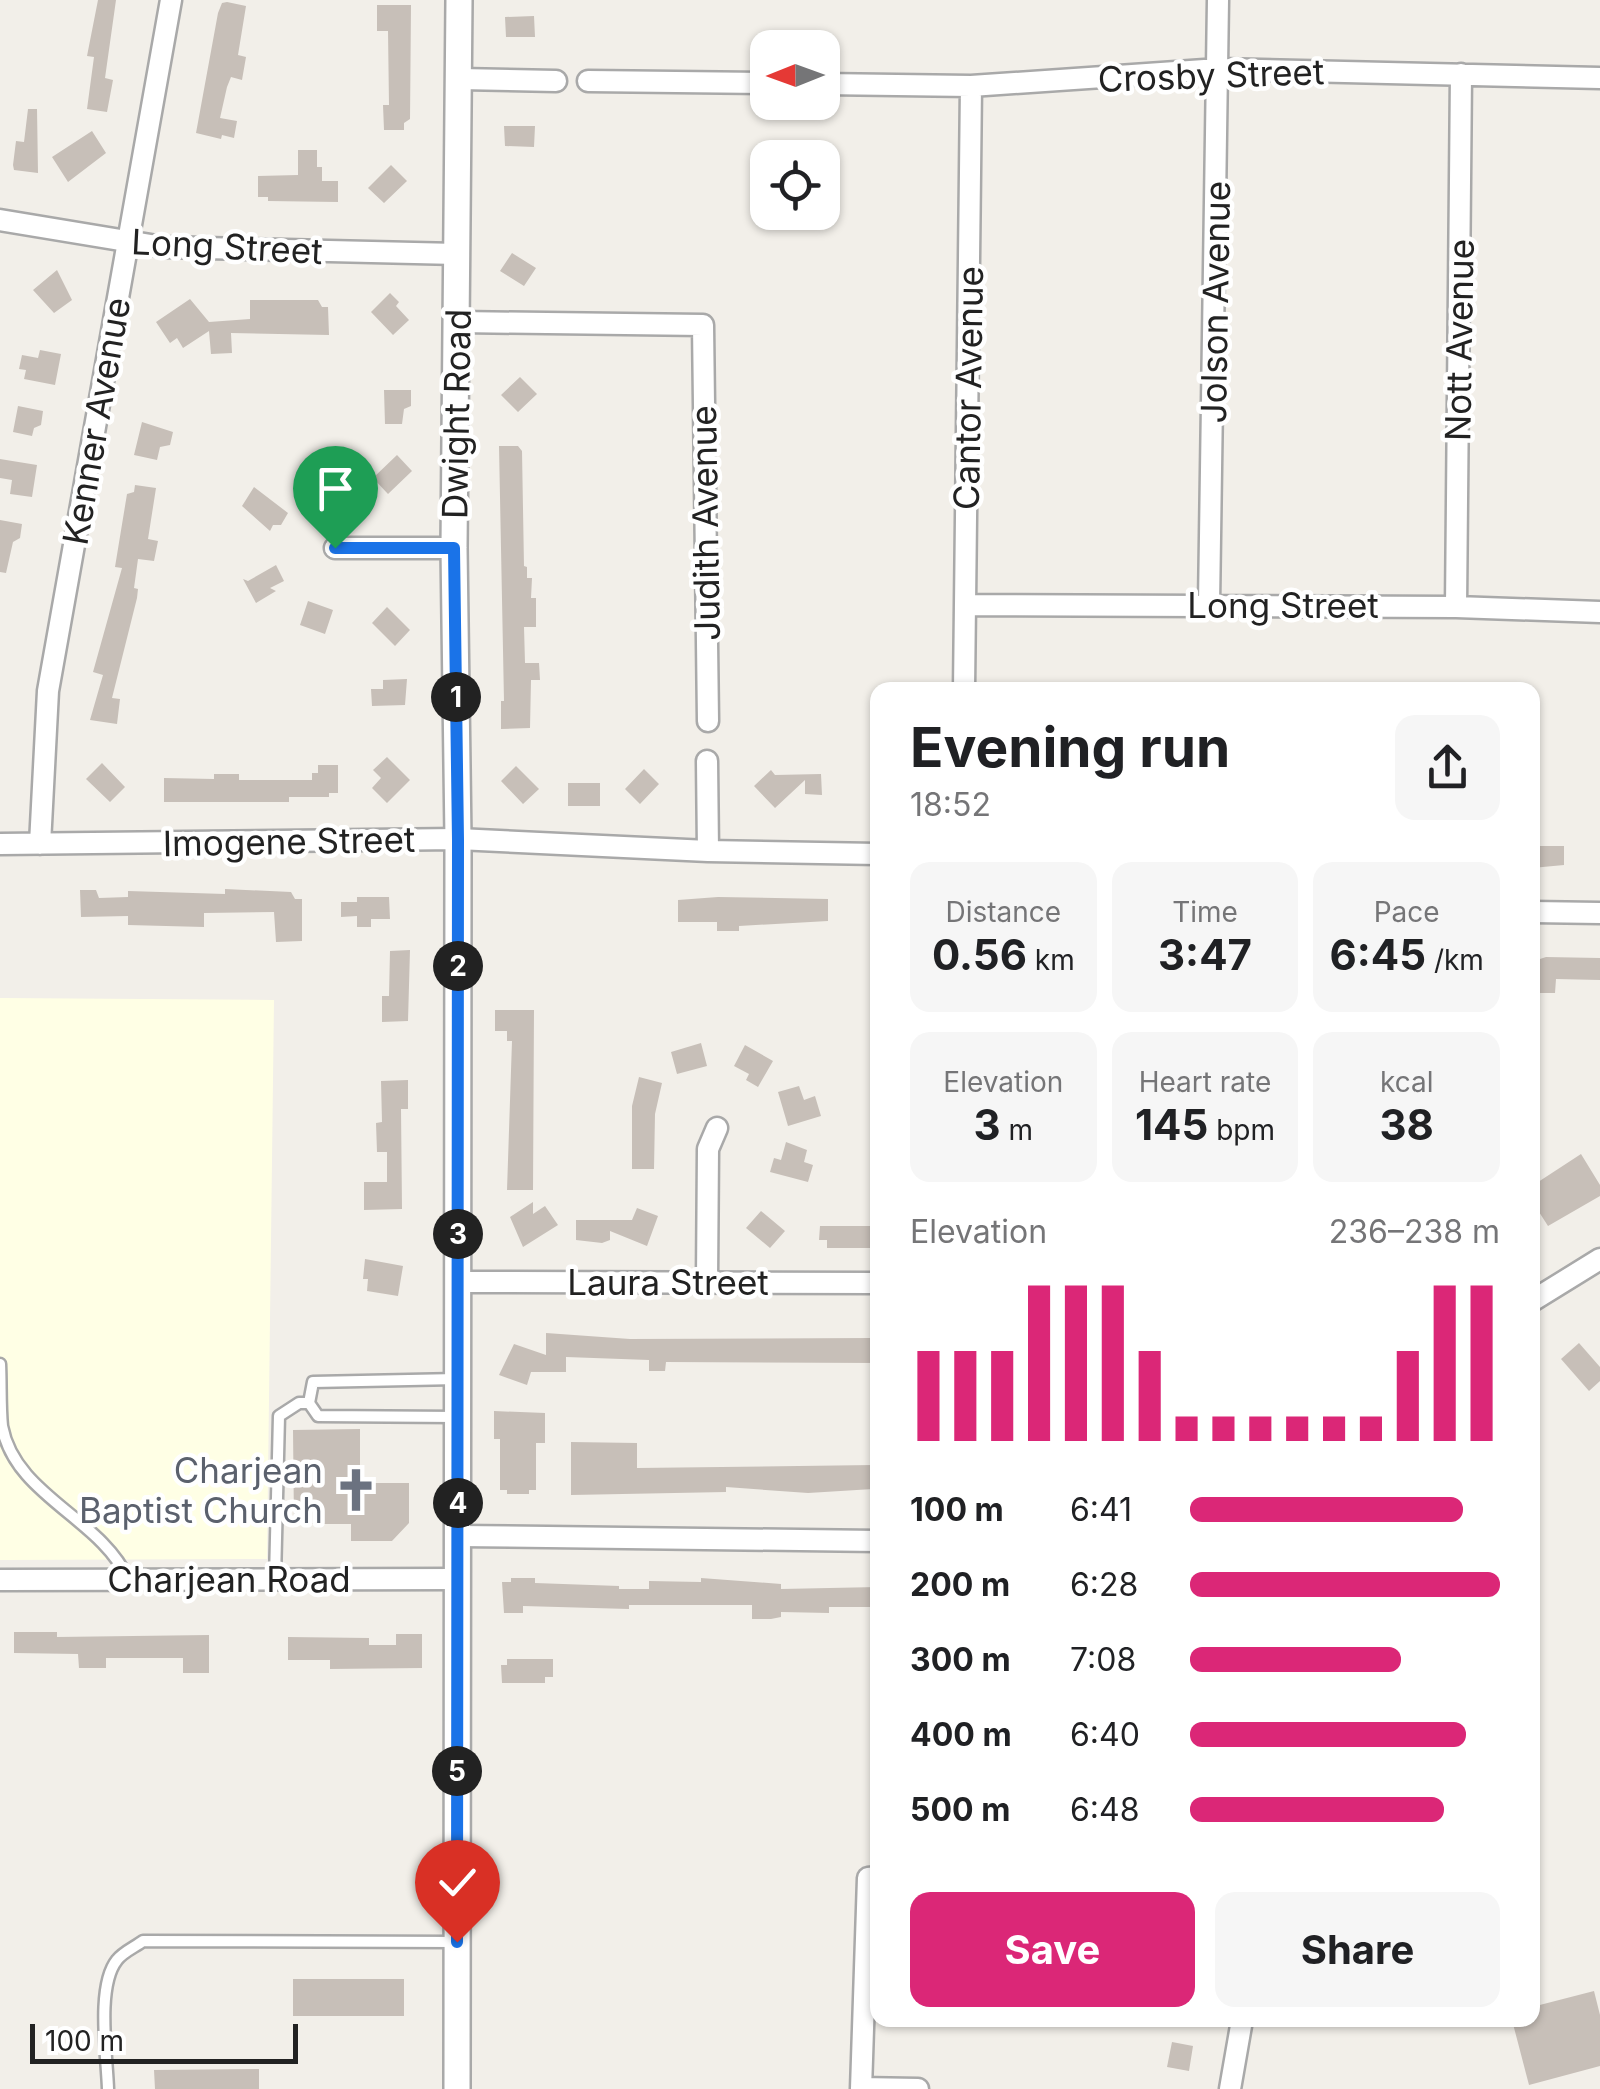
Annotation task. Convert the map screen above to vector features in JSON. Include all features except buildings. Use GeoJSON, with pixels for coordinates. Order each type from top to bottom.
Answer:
{"type":"FeatureCollection","features":[{"type":"Feature","properties":{"kind":"street","name":"Kenner Avenue"},"geometry":{"type":"LineString","coordinates":[[40,844],[48,692],[171,0]]}},
{"type":"Feature","properties":{"kind":"street","name":"Dwight Road"},"geometry":{"type":"LineString","coordinates":[[457,2089],[458,840],[454,548],[459,0]]}},
{"type":"Feature","properties":{"kind":"street","name":"Jolson Avenue"},"geometry":{"type":"LineString","coordinates":[[1210,604],[1218,0]]}},
{"type":"Feature","properties":{"kind":"street","name":"Crosby Street"},"geometry":{"type":"LineString","coordinates":[[840,84],[971,86],[1219,70],[1600,78]]}},
{"type":"Feature","properties":{"kind":"street","name":"Nott Avenue"},"geometry":{"type":"LineString","coordinates":[[1456,606],[1462,74]]}},
{"type":"Feature","properties":{"kind":"street"},"geometry":{"type":"LineString","coordinates":[[460,78],[556,81]]}},
{"type":"Feature","properties":{"kind":"street"},"geometry":{"type":"LineString","coordinates":[[588,81],[750,83]]}},
{"type":"Feature","properties":{"kind":"street","name":"Cantor Avenue"},"geometry":{"type":"LineString","coordinates":[[964,682],[971,86]]}},
{"type":"Feature","properties":{"kind":"street","name":"Long Street"},"geometry":{"type":"LineString","coordinates":[[0,220],[163,247],[457,254]]}},
{"type":"Feature","properties":{"kind":"street","name":"Judith Avenue"},"geometry":{"type":"LineString","coordinates":[[459,322],[702,325],[708,720]]}},
{"type":"Feature","properties":{"kind":"street"},"geometry":{"type":"LineString","coordinates":[[335,548],[454,548]]}},
{"type":"Feature","properties":{"kind":"street","name":"Long Street"},"geometry":{"type":"LineString","coordinates":[[965,605],[1456,606],[1600,612]]}},
{"type":"Feature","properties":{"kind":"street"},"geometry":{"type":"LineString","coordinates":[[707,761],[708,851]]}},
{"type":"Feature","properties":{"kind":"street","name":"Imogene Street"},"geometry":{"type":"LineString","coordinates":[[0,844],[458,840],[870,854]]}},
{"type":"Feature","properties":{"kind":"street"},"geometry":{"type":"LineString","coordinates":[[1540,912],[1600,913]]}},
{"type":"Feature","properties":{"kind":"street"},"geometry":{"type":"LineString","coordinates":[[707,1280],[708,1149],[716,1128]]}},
{"type":"Feature","properties":{"kind":"street"},"geometry":{"type":"LineString","coordinates":[[1540,1296],[1600,1259]]}},
{"type":"Feature","properties":{"kind":"street","name":"Laura Street"},"geometry":{"type":"LineString","coordinates":[[458,1282],[707,1280],[870,1284]]}},
{"type":"Feature","properties":{"kind":"street"},"geometry":{"type":"LineString","coordinates":[[458,1536],[870,1541]]}},
{"type":"Feature","properties":{"kind":"street","name":"Charjean Road"},"geometry":{"type":"LineString","coordinates":[[0,1580],[457,1578]]}},
{"type":"Feature","properties":{"kind":"street"},"geometry":{"type":"LineString","coordinates":[[870,1930],[861,2088],[918,2089]]}},
{"type":"Feature","properties":{"kind":"street"},"geometry":{"type":"LineString","coordinates":[[1230,2089],[1241,2027]]}},
{"type":"Feature","properties":{"kind":"lane"},"geometry":{"type":"LineString","coordinates":[[0,1364],[2,1428],[12,1452],[38,1486],[114,1555],[128,1580]]}},
{"type":"Feature","properties":{"kind":"lane"},"geometry":{"type":"LineString","coordinates":[[458,1379],[314,1382],[309,1403],[318,1416],[458,1418]]}},
{"type":"Feature","properties":{"kind":"lane"},"geometry":{"type":"LineString","coordinates":[[275,1579],[276,1425],[289,1408],[309,1403]]}},
{"type":"Feature","properties":{"kind":"lane"},"geometry":{"type":"LineString","coordinates":[[108,2089],[105,2002],[109,1974],[118,1957],[143,1942],[457,1942]]}},
{"type":"Feature","properties":{"kind":"shaded area"},"geometry":{"type":"Polygon","coordinates":[[[0,998],[274,1000],[267,1559],[0,1560],[0,998]]]}},
{"type":"Feature","properties":{"kind":"place","name":"Charjean Baptist Church"},"geometry":{"type":"Point","coordinates":[356,1490]}},
{"type":"Feature","properties":{"kind":"route"},"geometry":{"type":"LineString","coordinates":[[335,548],[454,548],[458,840],[457,1942]]}}]}
